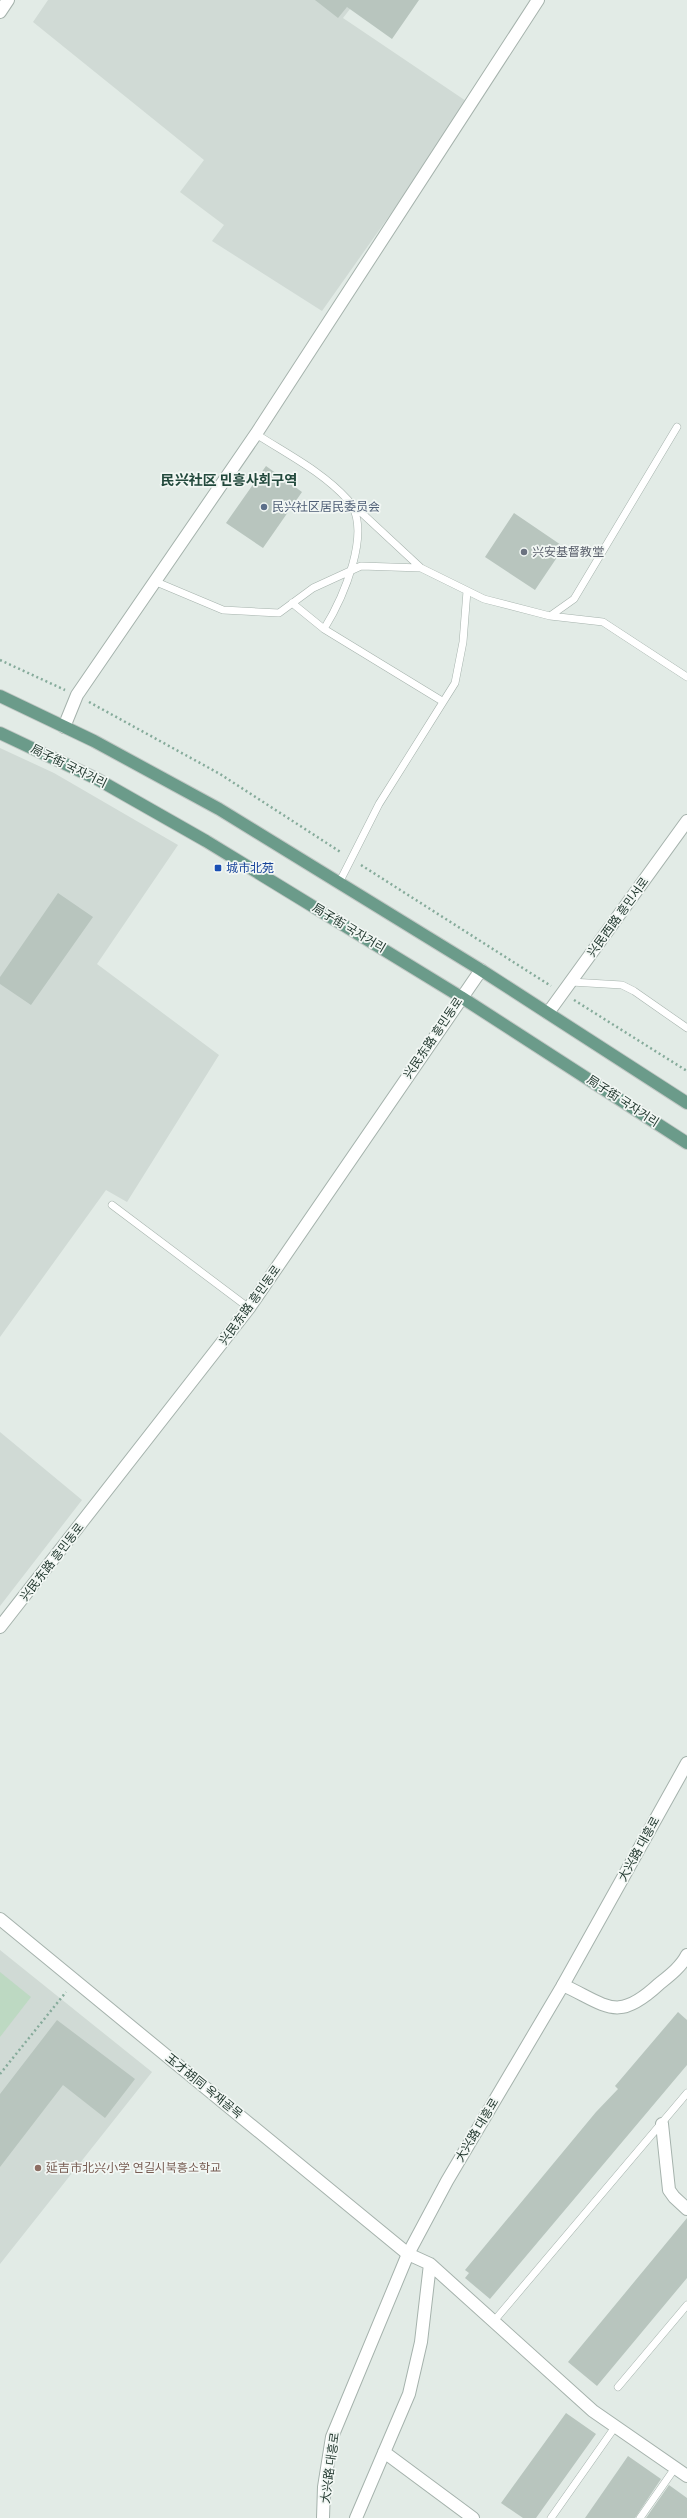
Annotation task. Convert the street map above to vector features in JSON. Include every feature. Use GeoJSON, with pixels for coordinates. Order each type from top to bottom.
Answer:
{"type":"FeatureCollection","features":[{"type":"Feature","properties":{"kind":"main road"},"geometry":{"type":"LineString","coordinates":[[0,696],[64,727],[219,809],[481,970],[687,1103]]}},
{"type":"Feature","properties":{"kind":"main road","name":"局子街 국자거리"},"geometry":{"type":"LineString","coordinates":[[0,733],[97,779],[199,837],[461,997],[687,1143]]}},
{"type":"Feature","properties":{"kind":"street"},"geometry":{"type":"LineString","coordinates":[[0,12],[8,0]]}},
{"type":"Feature","properties":{"kind":"street"},"geometry":{"type":"LineString","coordinates":[[64,727],[77,696],[154,581],[256,434],[538,0]]}},
{"type":"Feature","properties":{"kind":"street","name":"兴民西路 흥민서로"},"geometry":{"type":"LineString","coordinates":[[548,1013],[687,821]]}},
{"type":"Feature","properties":{"kind":"street","name":"兴民东路 흥민동로"},"geometry":{"type":"LineString","coordinates":[[0,1627],[249,1308],[461,997],[481,970]]}},
{"type":"Feature","properties":{"kind":"street","name":"大兴路 대흥로"},"geometry":{"type":"LineString","coordinates":[[323,2518],[324,2487],[332,2437],[408,2254],[447,2181],[563,1985],[687,1763]]}},
{"type":"Feature","properties":{"kind":"street","name":"玉才胡同 옥재골목"},"geometry":{"type":"LineString","coordinates":[[0,1919],[408,2254],[430,2264],[566,2388],[615,2427],[687,2476]]}},
{"type":"Feature","properties":{"kind":"street"},"geometry":{"type":"LineString","coordinates":[[563,1985],[604,2005],[622,2008],[633,2005],[679,1967],[687,1955]]}},
{"type":"Feature","properties":{"kind":"street"},"geometry":{"type":"LineString","coordinates":[[662,2124],[669,2190],[687,2209]]}},
{"type":"Feature","properties":{"kind":"street"},"geometry":{"type":"LineString","coordinates":[[356,2518],[409,2394],[421,2342],[430,2264]]}},
{"type":"Feature","properties":{"kind":"street"},"geometry":{"type":"LineString","coordinates":[[384,2452],[474,2518]]}},
{"type":"Feature","properties":{"kind":"lane"},"geometry":{"type":"LineString","coordinates":[[550,616],[574,599],[677,427]]}},
{"type":"Feature","properties":{"kind":"lane"},"geometry":{"type":"LineString","coordinates":[[256,434],[326,480],[421,568],[484,599],[550,616],[603,622],[687,677]]}},
{"type":"Feature","properties":{"kind":"lane"},"geometry":{"type":"LineString","coordinates":[[324,629],[339,605],[352,570],[358,528],[349,501]]}},
{"type":"Feature","properties":{"kind":"lane"},"geometry":{"type":"LineString","coordinates":[[154,581],[223,610],[279,613],[316,587],[361,566],[421,568]]}},
{"type":"Feature","properties":{"kind":"lane"},"geometry":{"type":"LineString","coordinates":[[339,883],[380,804],[442,701],[455,683],[463,642],[467,591]]}},
{"type":"Feature","properties":{"kind":"lane"},"geometry":{"type":"LineString","coordinates":[[292,604],[324,629],[442,701]]}},
{"type":"Feature","properties":{"kind":"lane"},"geometry":{"type":"LineString","coordinates":[[571,982],[622,985],[634,991],[687,1028]]}},
{"type":"Feature","properties":{"kind":"lane"},"geometry":{"type":"LineString","coordinates":[[112,1205],[249,1308]]}},
{"type":"Feature","properties":{"kind":"lane"},"geometry":{"type":"LineString","coordinates":[[494,2321],[662,2124],[687,2092]]}},
{"type":"Feature","properties":{"kind":"lane"},"geometry":{"type":"LineString","coordinates":[[618,2387],[687,2305]]}},
{"type":"Feature","properties":{"kind":"lane"},"geometry":{"type":"LineString","coordinates":[[551,2518],[615,2427]]}},
{"type":"Feature","properties":{"kind":"lane"},"geometry":{"type":"LineString","coordinates":[[640,2518],[675,2468]]}},
{"type":"Feature","properties":{"kind":"path"},"geometry":{"type":"LineString","coordinates":[[0,2074],[75,1980]]}},
{"type":"Feature","properties":{"kind":"shaded area"},"geometry":{"type":"Polygon","coordinates":[[[48,0],[357,0],[343,18],[469,103],[322,311],[212,241],[224,225],[180,192],[204,160],[33,22],[48,0]]]}},
{"type":"Feature","properties":{"kind":"shaded area"},"geometry":{"type":"Polygon","coordinates":[[[0,748],[54,773],[178,845],[97,964],[219,1055],[127,1202],[106,1190],[0,1337],[0,748]]]}},
{"type":"Feature","properties":{"kind":"shaded area"},"geometry":{"type":"Polygon","coordinates":[[[0,1432],[82,1500],[0,1606],[0,1432]]]}},
{"type":"Feature","properties":{"kind":"shaded area","name":"延吉市北兴小学 연길시북흥소학교"},"geometry":{"type":"Polygon","coordinates":[[[0,1950],[152,2072],[0,2264],[0,1950]]]}},
{"type":"Feature","properties":{"kind":"green space"},"geometry":{"type":"Polygon","coordinates":[[[0,1972],[31,1997],[0,2037],[0,1972]]]}},
{"type":"Feature","properties":{"kind":"building"},"geometry":{"type":"Polygon","coordinates":[[[315,0],[419,0],[392,39],[347,7],[338,18],[315,0]]]}},
{"type":"Feature","properties":{"kind":"building","name":"民兴社区居民委员会"},"geometry":{"type":"Polygon","coordinates":[[[266,466],[302,492],[263,548],[226,523],[266,466]]]}},
{"type":"Feature","properties":{"kind":"building","name":"兴安基督教堂"},"geometry":{"type":"Polygon","coordinates":[[[514,513],[564,547],[535,590],[485,557],[514,513]]]}},
{"type":"Feature","properties":{"kind":"building"},"geometry":{"type":"Polygon","coordinates":[[[58,893],[93,917],[31,1005],[0,984],[0,977],[58,893]]]}},
{"type":"Feature","properties":{"kind":"building"},"geometry":{"type":"Polygon","coordinates":[[[678,2012],[687,2020],[687,2065],[490,2299],[465,2278],[469,2273],[465,2270],[596,2112],[618,2089],[615,2086],[678,2012]]]}},
{"type":"Feature","properties":{"kind":"building"},"geometry":{"type":"Polygon","coordinates":[[[57,2020],[135,2079],[105,2118],[63,2085],[0,2167],[0,2094],[57,2020]]]}},
{"type":"Feature","properties":{"kind":"building"},"geometry":{"type":"Polygon","coordinates":[[[687,2218],[687,2278],[597,2386],[568,2362],[687,2218]]]}},
{"type":"Feature","properties":{"kind":"building"},"geometry":{"type":"Polygon","coordinates":[[[566,2413],[596,2434],[536,2518],[523,2518],[501,2503],[566,2413]]]}},
{"type":"Feature","properties":{"kind":"building"},"geometry":{"type":"Polygon","coordinates":[[[628,2456],[661,2479],[635,2518],[585,2518],[628,2456]]]}},
{"type":"Feature","properties":{"kind":"building"},"geometry":{"type":"Polygon","coordinates":[[[669,2485],[687,2498],[687,2518],[646,2518],[669,2485]]]}},
{"type":"Feature","properties":{"kind":"place","name":"民兴社区居民委员会"},"geometry":{"type":"Point","coordinates":[264,507]}},
{"type":"Feature","properties":{"kind":"place","name":"兴安基督教堂"},"geometry":{"type":"Point","coordinates":[524,552]}},
{"type":"Feature","properties":{"kind":"place","name":"城市北苑"},"geometry":{"type":"Point","coordinates":[218,868]}},
{"type":"Feature","properties":{"kind":"place","name":"延吉市北兴小学 연길시북흥소학교"},"geometry":{"type":"Point","coordinates":[38,2168]}},
{"type":"Feature","properties":{"kind":"district","name":"民兴社区 민흥사회구역"},"geometry":{"type":"Point","coordinates":[229,480]}}]}
